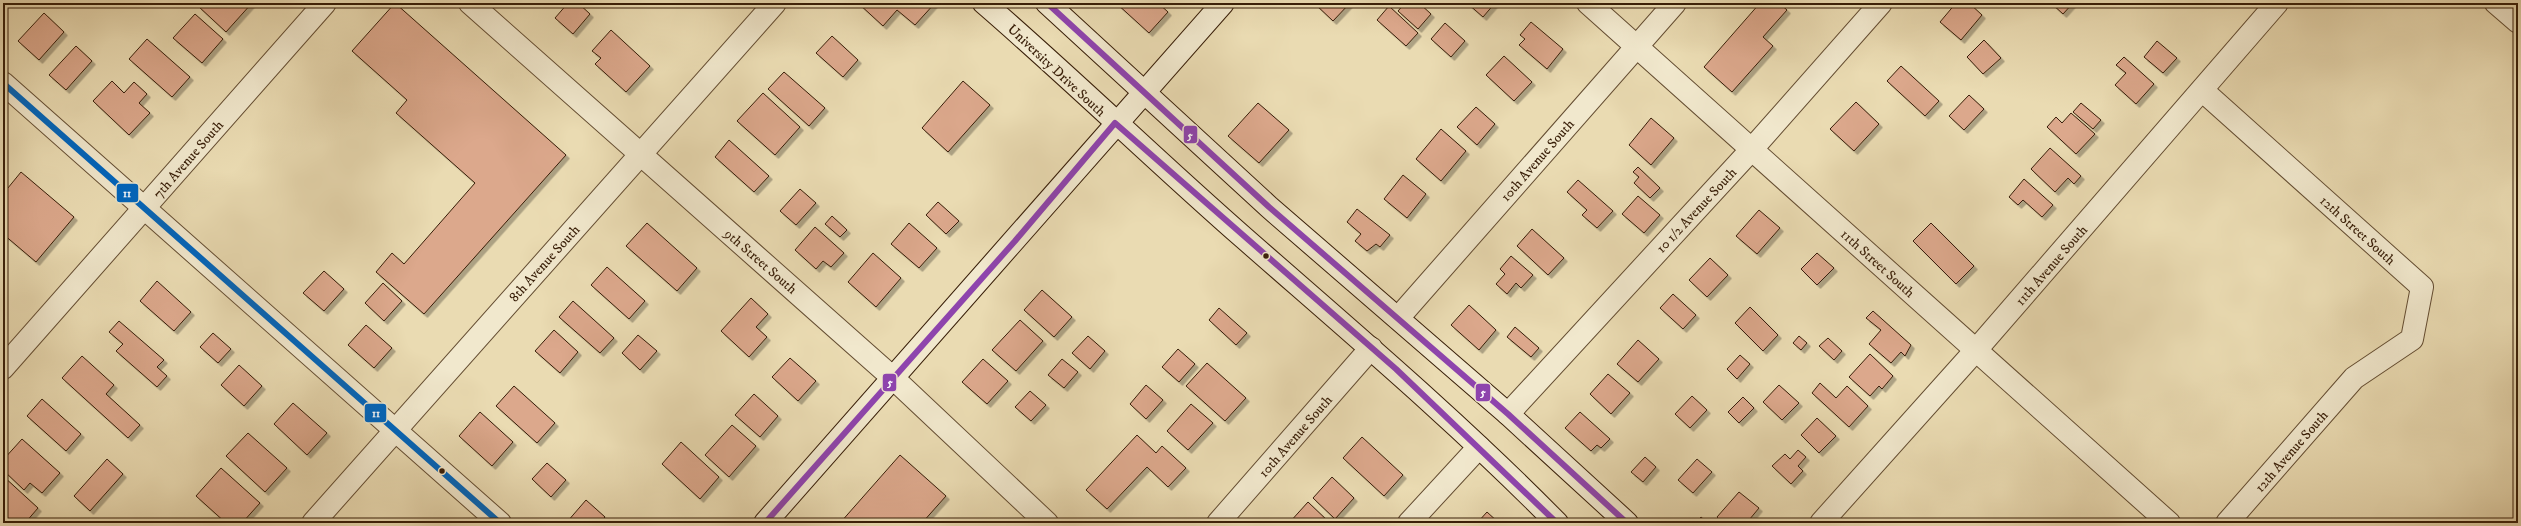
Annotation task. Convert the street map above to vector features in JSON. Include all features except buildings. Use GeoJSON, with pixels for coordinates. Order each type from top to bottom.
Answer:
{"type":"FeatureCollection","features":[{"type":"Feature","properties":{"kind":"street","name":"7th Avenue South"},"geometry":{"type":"LineString","coordinates":[[3,368],[325,3]]}},
{"type":"Feature","properties":{"kind":"street","name":"9th Street South"},"geometry":{"type":"LineString","coordinates":[[470,3],[894,378],[1047,523]]}},
{"type":"Feature","properties":{"kind":"street","name":"8th Avenue South"},"geometry":{"type":"LineString","coordinates":[[313,523],[775,3]]}},
{"type":"Feature","properties":{"kind":"street","name":"University Drive South"},"geometry":{"type":"LineString","coordinates":[[984,3],[1115,123],[1371,348],[1479,447],[1557,523]]}},
{"type":"Feature","properties":{"kind":"street"},"geometry":{"type":"LineString","coordinates":[[1046,3],[1269,206],[1399,317],[1627,523]]}},
{"type":"Feature","properties":{"kind":"street"},"geometry":{"type":"LineString","coordinates":[[765,523],[894,378],[1115,123],[1223,3]]}},
{"type":"Feature","properties":{"kind":"street","name":"11th Street South"},"geometry":{"type":"LineString","coordinates":[[1588,3],[2169,523]]}},
{"type":"Feature","properties":{"kind":"street","name":"10th Avenue South"},"geometry":{"type":"LineString","coordinates":[[1399,317],[1675,3]]}},
{"type":"Feature","properties":{"kind":"street","name":"10 1/2 Avenue South"},"geometry":{"type":"LineString","coordinates":[[1508,414],[1752,149],[1881,3]]}},
{"type":"Feature","properties":{"kind":"street","name":"11th Avenue South"},"geometry":{"type":"LineString","coordinates":[[1821,523],[1976,350],[2203,91],[2277,3]]}},
{"type":"Feature","properties":{"kind":"street"},"geometry":{"type":"LineString","coordinates":[[2496,3],[2518,22]]}},
{"type":"Feature","properties":{"kind":"street"},"geometry":{"type":"LineString","coordinates":[[3,83],[500,523]]}},
{"type":"Feature","properties":{"kind":"street","name":"12th Street South"},"geometry":{"type":"LineString","coordinates":[[2203,91],[2422,288],[2412,339],[2354,378]]}},
{"type":"Feature","properties":{"kind":"street","name":"10th Avenue South"},"geometry":{"type":"LineString","coordinates":[[1218,523],[1371,348]]}},
{"type":"Feature","properties":{"kind":"street","name":"12th Avenue South"},"geometry":{"type":"LineString","coordinates":[[2227,523],[2354,378]]}},
{"type":"Feature","properties":{"kind":"street"},"geometry":{"type":"LineString","coordinates":[[1409,523],[1479,447]]}},
{"type":"Feature","properties":{"kind":"transit line","name":"5"},"geometry":{"type":"LineString","coordinates":[[1047,3],[1269,207],[1508,414],[1627,523]]}},
{"type":"Feature","properties":{"kind":"transit line","name":"11"},"geometry":{"type":"LineString","coordinates":[[3,83],[500,523]]}},
{"type":"Feature","properties":{"kind":"transit line","name":"5"},"geometry":{"type":"LineString","coordinates":[[765,523],[1015,241],[1115,123],[1396,369],[1557,523]]}}]}
